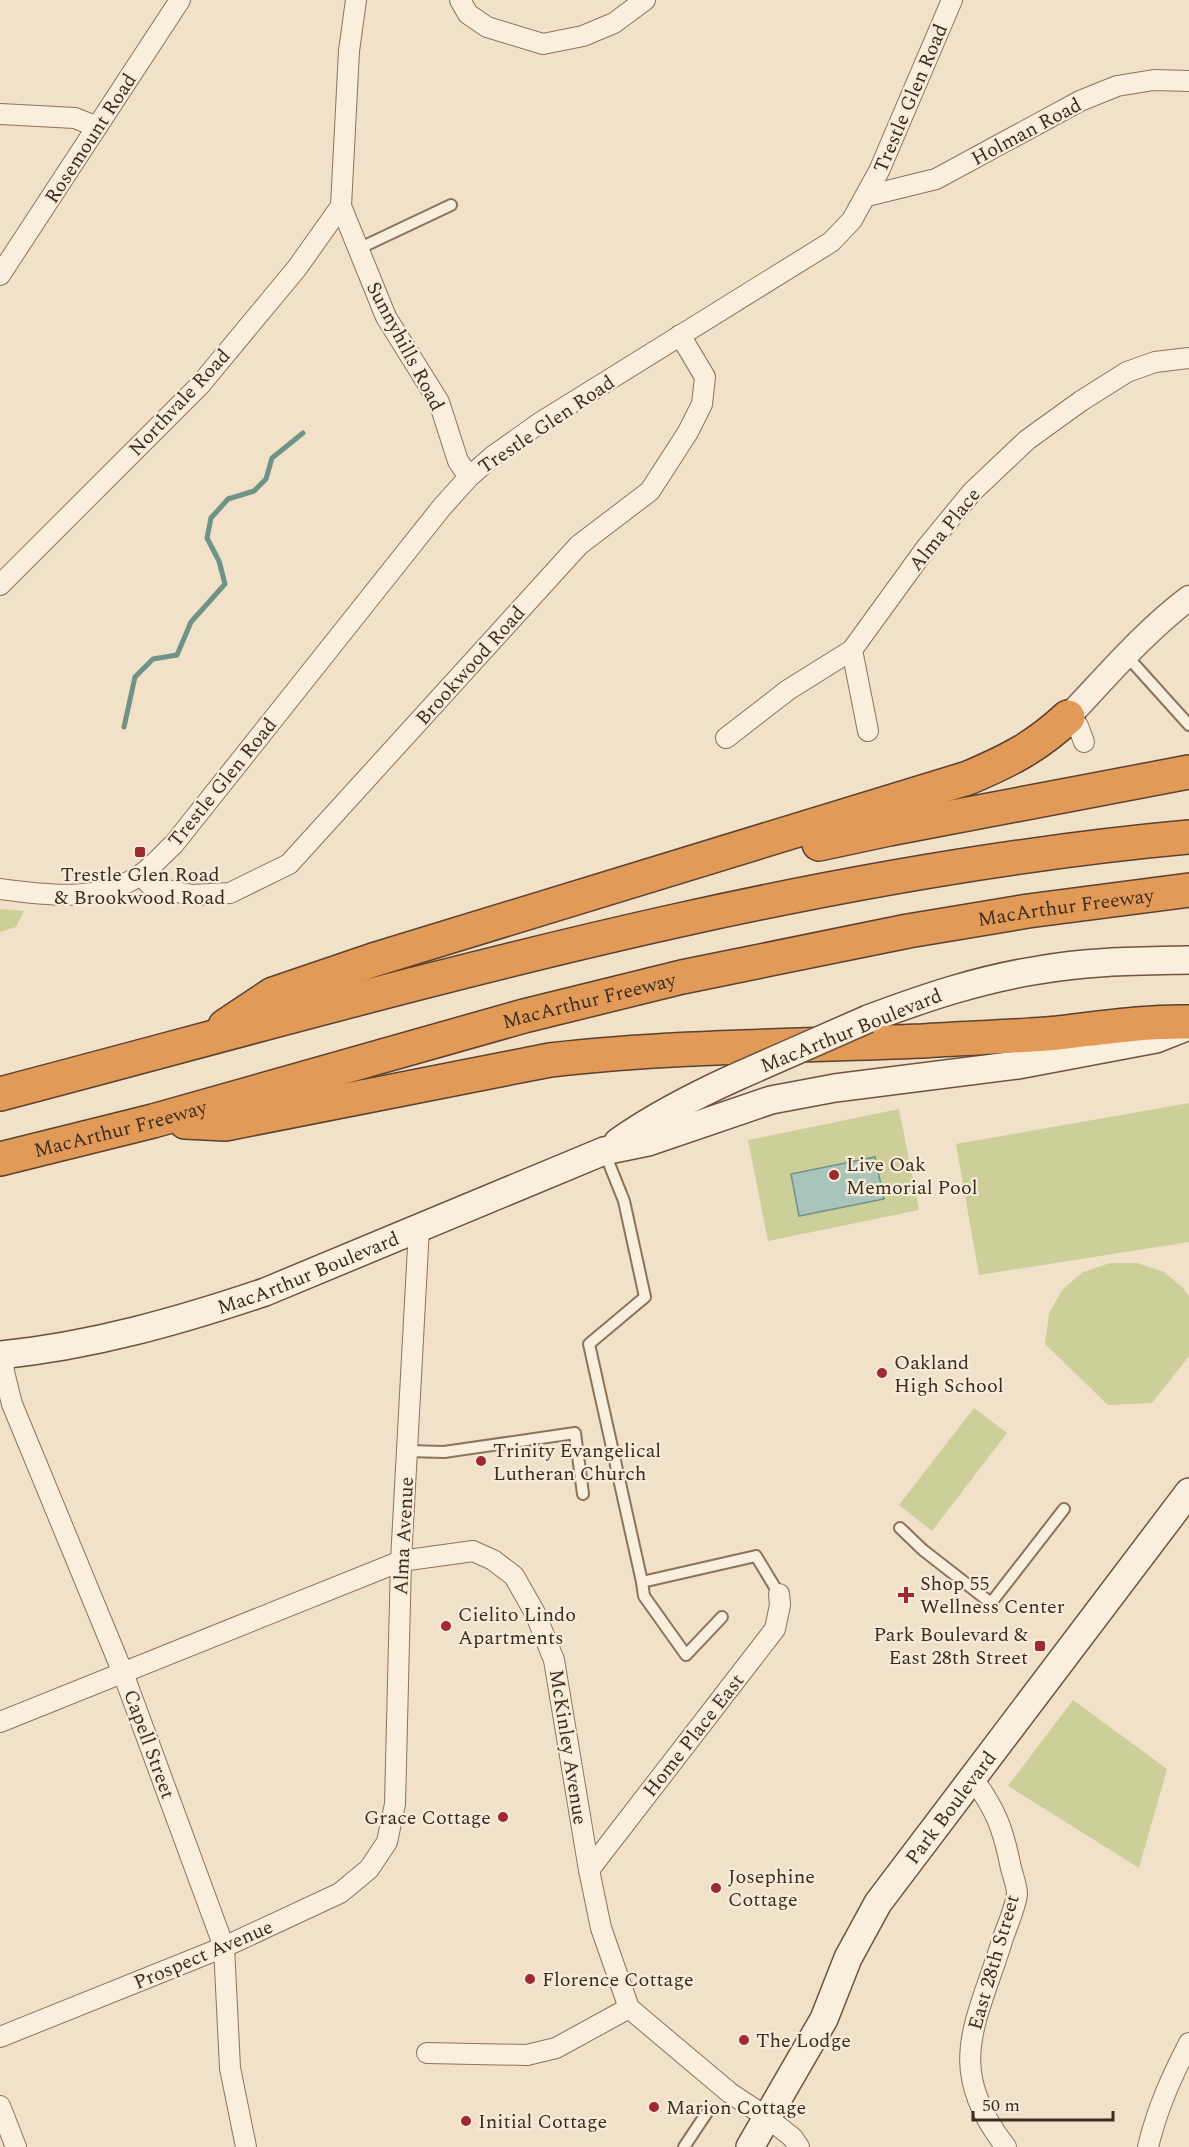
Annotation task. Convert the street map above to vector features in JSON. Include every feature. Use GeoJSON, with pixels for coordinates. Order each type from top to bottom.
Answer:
{"type":"FeatureCollection","features":[{"type":"Feature","properties":{"kind":"highway"},"geometry":{"type":"LineString","coordinates":[[202,1041],[273,994],[373,960],[968,778],[1076,729]]}},
{"type":"Feature","properties":{"kind":"highway"},"geometry":{"type":"LineString","coordinates":[[557,905],[889,829],[1189,772]]}},
{"type":"Feature","properties":{"kind":"highway"},"geometry":{"type":"LineString","coordinates":[[0,1095],[659,923],[771,900],[1022,857],[1189,837]]}},
{"type":"Feature","properties":{"kind":"highway","name":"MacArthur Freeway"},"geometry":{"type":"LineString","coordinates":[[0,1159],[153,1121],[524,1016],[682,976],[908,931],[1040,909],[1189,890]]}},
{"type":"Feature","properties":{"kind":"highway"},"geometry":{"type":"LineString","coordinates":[[153,1121],[225,1124],[550,1060],[599,1054],[955,1039],[1056,1033],[1157,1021],[1189,1024]]}},
{"type":"Feature","properties":{"kind":"main road","name":"MacArthur Boulevard"},"geometry":{"type":"LineString","coordinates":[[604,1151],[686,1100],[868,1019],[957,988],[1040,969],[1097,963],[1189,960]]}},
{"type":"Feature","properties":{"kind":"main road","name":"MacArthur Boulevard"},"geometry":{"type":"LineString","coordinates":[[1,1354],[33,1352],[98,1340],[209,1311],[265,1292],[604,1151],[648,1142],[771,1100],[836,1088],[1018,1065],[1156,1040],[1189,1024]]}},
{"type":"Feature","properties":{"kind":"main road","name":"Park Boulevard"},"geometry":{"type":"LineString","coordinates":[[750,2147],[824,2019],[848,1958],[878,1903],[1189,1492]]}},
{"type":"Feature","properties":{"kind":"street","name":"Rosemount Road"},"geometry":{"type":"LineString","coordinates":[[0,275],[180,0]]}},
{"type":"Feature","properties":{"kind":"street","name":"Sunnyhills Road"},"geometry":{"type":"LineString","coordinates":[[356,0],[349,51],[341,206],[386,317],[439,402],[458,461],[469,477]]}},
{"type":"Feature","properties":{"kind":"street"},"geometry":{"type":"LineString","coordinates":[[460,0],[468,14],[488,27],[543,44],[583,36],[614,23],[645,0]]}},
{"type":"Feature","properties":{"kind":"street","name":"Trestle Glen Road"},"geometry":{"type":"LineString","coordinates":[[0,889],[56,895],[107,891],[141,875],[174,844],[351,620],[469,477],[502,448],[541,422],[831,242],[852,220],[867,196],[952,0]]}},
{"type":"Feature","properties":{"kind":"street","name":"Holman Road"},"geometry":{"type":"LineString","coordinates":[[867,196],[936,179],[1080,101],[1117,86],[1154,80],[1189,81]]}},
{"type":"Feature","properties":{"kind":"street"},"geometry":{"type":"LineString","coordinates":[[0,114],[75,118],[97,127]]}},
{"type":"Feature","properties":{"kind":"street","name":"Northvale Road"},"geometry":{"type":"LineString","coordinates":[[0,585],[200,385],[292,273],[341,206]]}},
{"type":"Feature","properties":{"kind":"street","name":"Brookwood Road"},"geometry":{"type":"LineString","coordinates":[[141,875],[152,887],[192,895],[230,893],[289,864],[579,544],[650,491],[688,432],[702,404],[705,377],[680,335]]}},
{"type":"Feature","properties":{"kind":"street","name":"Alma Place"},"geometry":{"type":"LineString","coordinates":[[726,738],[788,690],[852,650],[926,548],[972,492],[1027,440],[1081,401],[1127,372],[1155,362],[1189,358]]}},
{"type":"Feature","properties":{"kind":"street"},"geometry":{"type":"LineString","coordinates":[[1076,729],[1126,655],[1163,618],[1189,597]]}},
{"type":"Feature","properties":{"kind":"street"},"geometry":{"type":"LineString","coordinates":[[852,650],[868,731]]}},
{"type":"Feature","properties":{"kind":"street","name":"Alma Avenue"},"geometry":{"type":"LineString","coordinates":[[387,1842],[395,1804],[401,1561],[419,1228]]}},
{"type":"Feature","properties":{"kind":"street","name":"Capell Street"},"geometry":{"type":"LineString","coordinates":[[1,1354],[12,1404],[123,1673],[224,1947],[230,2068],[246,2147]]}},
{"type":"Feature","properties":{"kind":"street","name":"McKinley Avenue"},"geometry":{"type":"LineString","coordinates":[[0,1722],[401,1561],[473,1551],[493,1560],[514,1576],[536,1613],[554,1660],[589,1870],[602,1928],[629,2008]]}},
{"type":"Feature","properties":{"kind":"street","name":"Home Place East"},"geometry":{"type":"LineString","coordinates":[[589,1870],[775,1629],[780,1605],[779,1594]]}},
{"type":"Feature","properties":{"kind":"street","name":"East 28th Street"},"geometry":{"type":"LineString","coordinates":[[972,1777],[992,1804],[1006,1839],[1017,1895],[973,2031],[969,2061],[972,2089],[982,2114],[1006,2147]]}},
{"type":"Feature","properties":{"kind":"street","name":"Prospect Avenue"},"geometry":{"type":"LineString","coordinates":[[0,2037],[224,1947],[340,1893],[369,1869],[387,1842]]}},
{"type":"Feature","properties":{"kind":"street"},"geometry":{"type":"LineString","coordinates":[[428,2053],[527,2055],[556,2048],[629,2008],[730,2093],[793,2138],[799,2147]]}},
{"type":"Feature","properties":{"kind":"street"},"geometry":{"type":"LineString","coordinates":[[1148,2147],[1154,2122],[1169,2081],[1189,2043]]}},
{"type":"Feature","properties":{"kind":"street"},"geometry":{"type":"LineString","coordinates":[[0,2106],[16,2147]]}},
{"type":"Feature","properties":{"kind":"lane"},"geometry":{"type":"LineString","coordinates":[[358,249],[451,205]]}},
{"type":"Feature","properties":{"kind":"lane"},"geometry":{"type":"LineString","coordinates":[[1126,655],[1189,725]]}},
{"type":"Feature","properties":{"kind":"lane"},"geometry":{"type":"LineString","coordinates":[[604,1151],[624,1201],[645,1297],[589,1344],[644,1596],[686,1655],[722,1617]]}},
{"type":"Feature","properties":{"kind":"lane"},"geometry":{"type":"LineString","coordinates":[[407,1451],[444,1452],[575,1433],[583,1494]]}},
{"type":"Feature","properties":{"kind":"lane"},"geometry":{"type":"LineString","coordinates":[[900,1528],[923,1550],[991,1604],[1064,1509]]}},
{"type":"Feature","properties":{"kind":"lane"},"geometry":{"type":"LineString","coordinates":[[642,1582],[756,1556],[779,1594]]}},
{"type":"Feature","properties":{"kind":"lane"},"geometry":{"type":"LineString","coordinates":[[684,2147],[708,2112]]}},
{"type":"Feature","properties":{"kind":"green space"},"geometry":{"type":"Polygon","coordinates":[[[0,909],[24,911],[16,927],[0,932],[0,909]]]}},
{"type":"Feature","properties":{"kind":"green space"},"geometry":{"type":"Polygon","coordinates":[[[1189,1103],[1189,1242],[979,1275],[956,1144],[1189,1103]]]}},
{"type":"Feature","properties":{"kind":"green space","name":"Live Oak Memorial Pool"},"geometry":{"type":"Polygon","coordinates":[[[899,1109],[919,1210],[768,1241],[748,1140],[899,1109]]]}},
{"type":"Feature","properties":{"kind":"green space"},"geometry":{"type":"Polygon","coordinates":[[[1110,1263],[1137,1263],[1164,1272],[1189,1296],[1189,1356],[1152,1403],[1108,1405],[1045,1344],[1049,1313],[1062,1290],[1083,1272],[1110,1263]]]}},
{"type":"Feature","properties":{"kind":"green space"},"geometry":{"type":"Polygon","coordinates":[[[974,1408],[1007,1433],[932,1531],[899,1505],[974,1408]]]}},
{"type":"Feature","properties":{"kind":"green space"},"geometry":{"type":"Polygon","coordinates":[[[1073,1700],[1167,1769],[1139,1868],[1008,1786],[1073,1700]]]}},
{"type":"Feature","properties":{"kind":"water","name":"Live Oak Memorial Pool"},"geometry":{"type":"Polygon","coordinates":[[[875,1157],[884,1199],[799,1216],[791,1174],[875,1157]]]}},
{"type":"Feature","properties":{"kind":"waterway"},"geometry":{"type":"LineString","coordinates":[[124,727],[135,677],[153,659],[177,655],[191,622],[225,584],[219,561],[207,538],[211,518],[228,499],[254,491],[266,479],[272,458],[303,433]]}},
{"type":"Feature","properties":{"kind":"place","name":"Trestle Glen Road & Brookwood Road"},"geometry":{"type":"Point","coordinates":[140,852]}},
{"type":"Feature","properties":{"kind":"place","name":"Live Oak Memorial Pool"},"geometry":{"type":"Point","coordinates":[834,1175]}},
{"type":"Feature","properties":{"kind":"place","name":"Oakland High School"},"geometry":{"type":"Point","coordinates":[882,1373]}},
{"type":"Feature","properties":{"kind":"place","name":"Trinity Evangelical Lutheran Church"},"geometry":{"type":"Point","coordinates":[481,1461]}},
{"type":"Feature","properties":{"kind":"place","name":"Shop 55 Wellness Center"},"geometry":{"type":"Point","coordinates":[906,1595]}},
{"type":"Feature","properties":{"kind":"place","name":"Cielito Lindo Apartments"},"geometry":{"type":"Point","coordinates":[446,1626]}},
{"type":"Feature","properties":{"kind":"place","name":"Park Boulevard & East 28th Street"},"geometry":{"type":"Point","coordinates":[1040,1646]}},
{"type":"Feature","properties":{"kind":"place","name":"Grace Cottage"},"geometry":{"type":"Point","coordinates":[503,1817]}},
{"type":"Feature","properties":{"kind":"place","name":"Josephine Cottage"},"geometry":{"type":"Point","coordinates":[716,1888]}},
{"type":"Feature","properties":{"kind":"place","name":"Florence Cottage"},"geometry":{"type":"Point","coordinates":[530,1979]}},
{"type":"Feature","properties":{"kind":"place","name":"The Lodge"},"geometry":{"type":"Point","coordinates":[744,2040]}},
{"type":"Feature","properties":{"kind":"place","name":"Marion Cottage"},"geometry":{"type":"Point","coordinates":[654,2107]}},
{"type":"Feature","properties":{"kind":"place","name":"Initial Cottage"},"geometry":{"type":"Point","coordinates":[466,2121]}}]}
